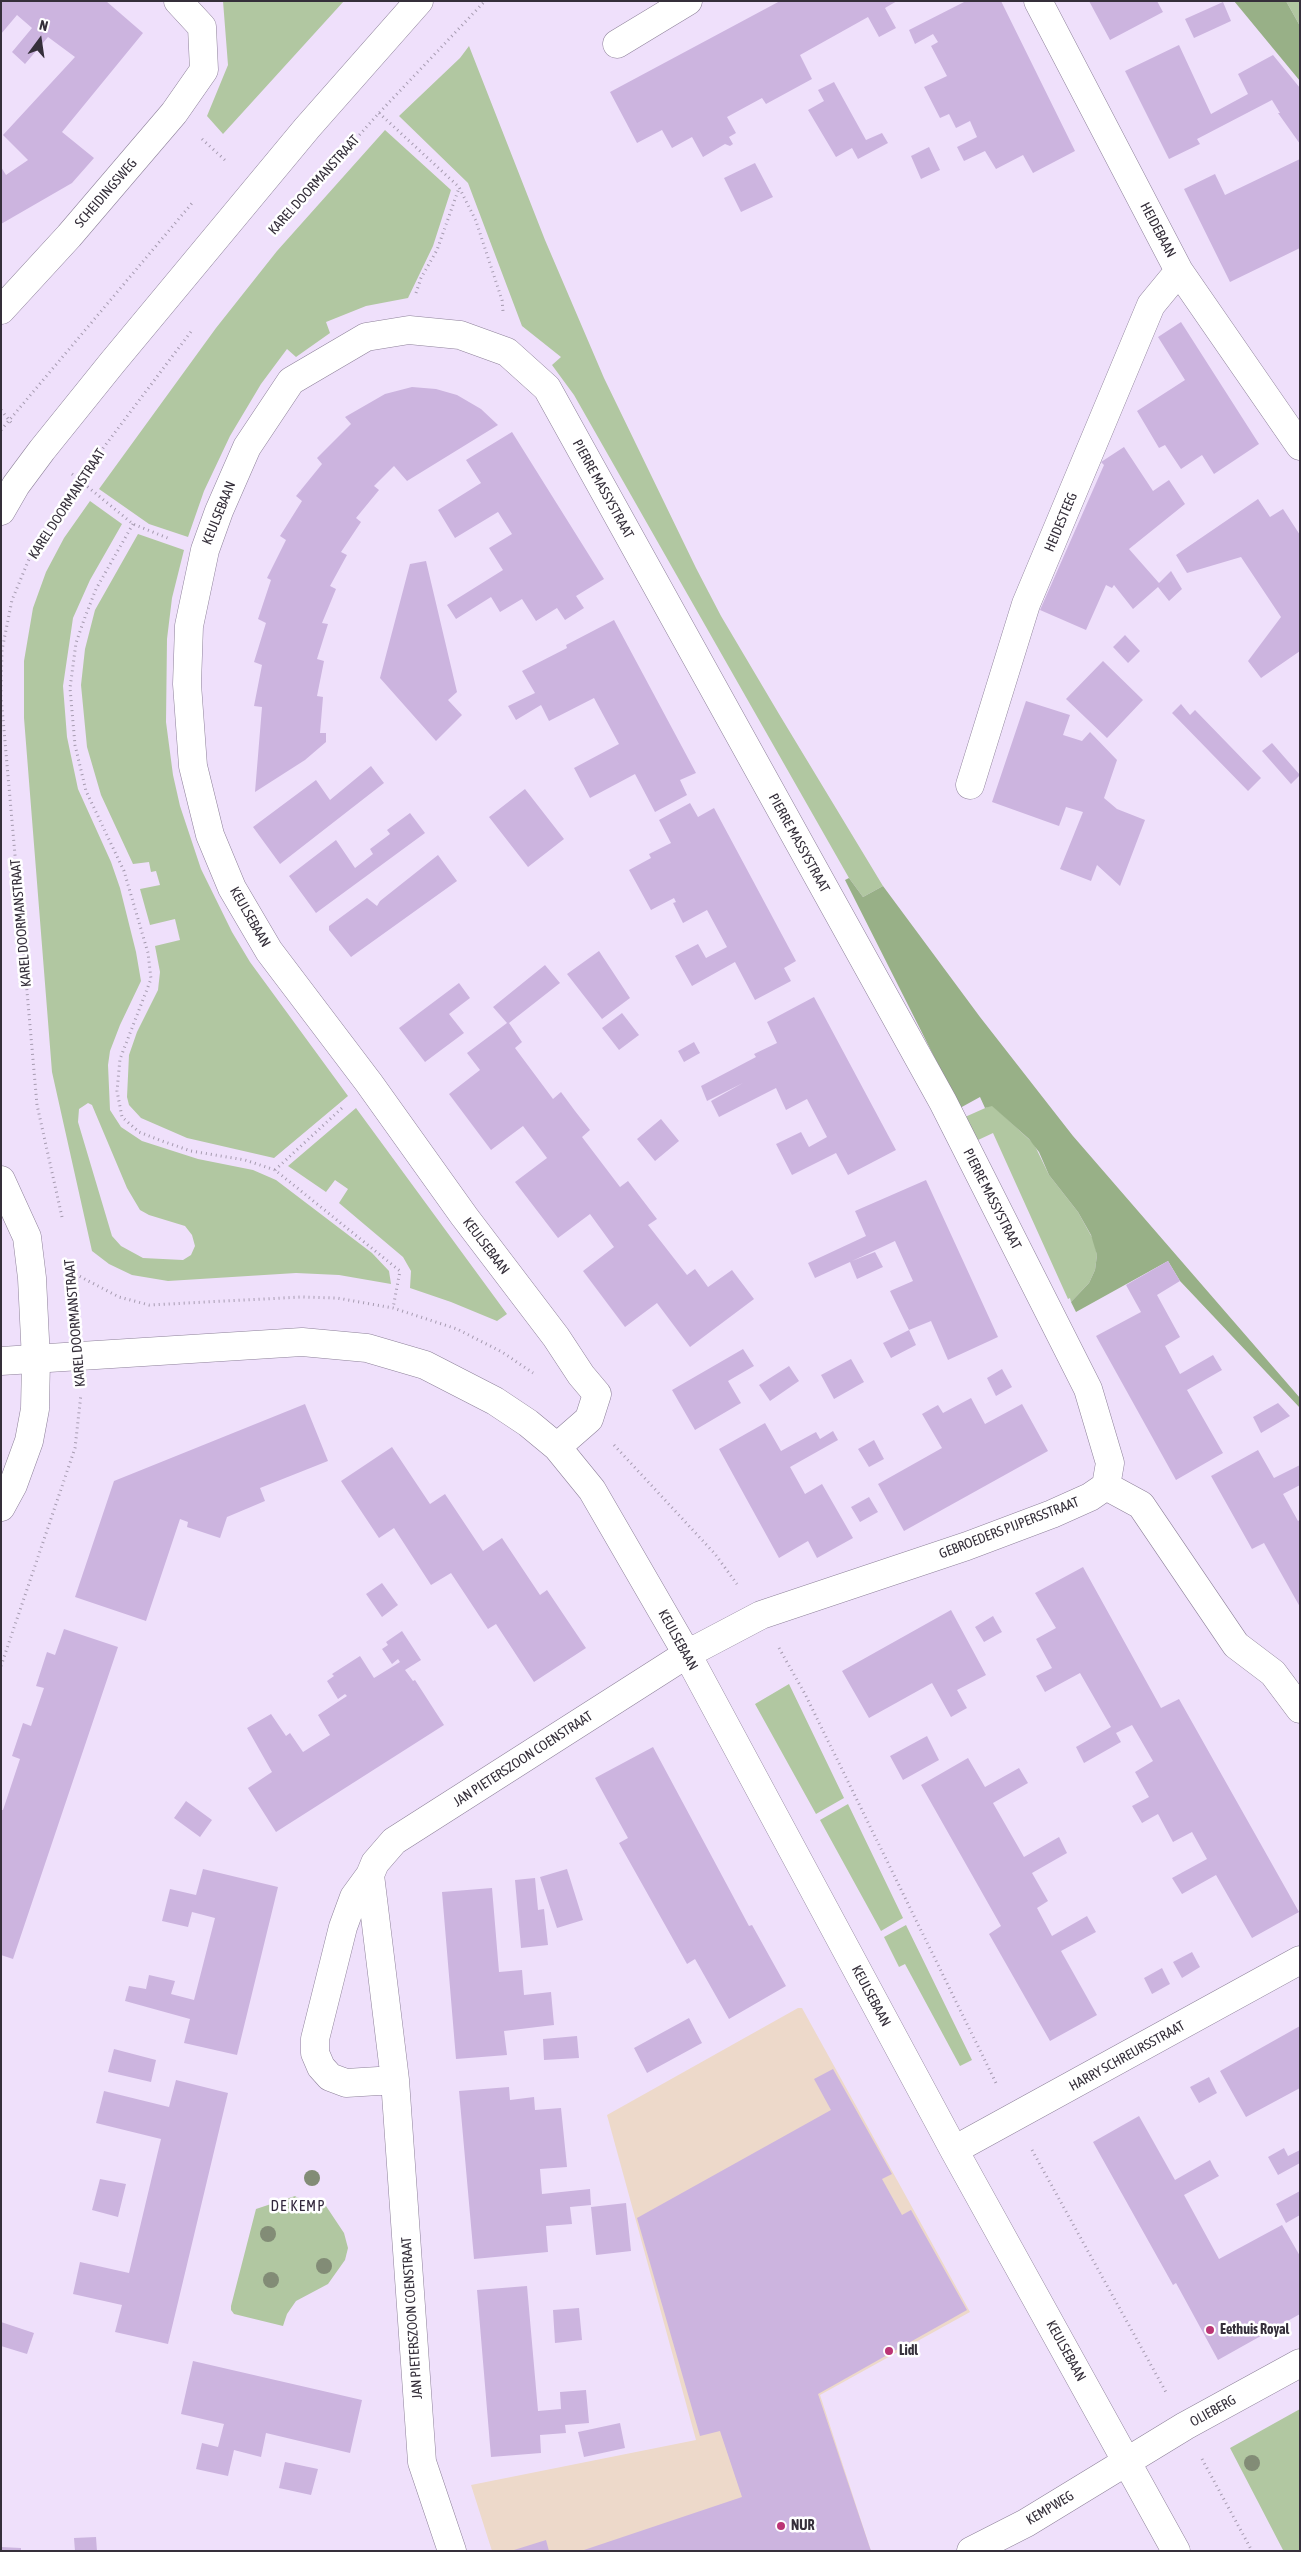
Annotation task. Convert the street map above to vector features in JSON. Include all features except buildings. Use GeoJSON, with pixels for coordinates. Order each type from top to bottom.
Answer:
{"type":"FeatureCollection","features":[{"type":"Feature","properties":{"kind":"street","name":"SCHEIDINGSWEG"},"geometry":{"type":"LineString","coordinates":[[1,310],[69,236],[174,113],[204,70],[202,27],[178,1]]}},
{"type":"Feature","properties":{"kind":"street"},"geometry":{"type":"LineString","coordinates":[[1,511],[16,485],[42,450],[112,363],[306,128],[419,1]]}},
{"type":"Feature","properties":{"kind":"street"},"geometry":{"type":"LineString","coordinates":[[617,44],[688,1]]}},
{"type":"Feature","properties":{"kind":"street","name":"HEIDEBAAN"},"geometry":{"type":"LineString","coordinates":[[1038,1],[1179,271],[1300,446]]}},
{"type":"Feature","properties":{"kind":"street","name":"HEIDESTEEG"},"geometry":{"type":"LineString","coordinates":[[970,785],[1026,604],[1150,305],[1179,271]]}},
{"type":"Feature","properties":{"kind":"street","name":"PIERRE MASSYSTRAAT"},"geometry":{"type":"LineString","coordinates":[[366,337],[409,330],[460,335],[507,352],[547,388],[942,1102],[1088,1389],[1110,1463],[1106,1486]]}},
{"type":"Feature","properties":{"kind":"street","name":"KEULSEBAAN"},"geometry":{"type":"LineString","coordinates":[[366,337],[291,381],[247,447],[205,550],[189,626],[187,684],[193,766],[210,834],[232,888],[269,951],[369,1083],[464,1216],[597,1394],[588,1419],[557,1447]]}},
{"type":"Feature","properties":{"kind":"street"},"geometry":{"type":"LineString","coordinates":[[1,1180],[27,1237],[32,1278],[36,1360],[35,1409],[29,1440],[13,1485],[1,1507]]}},
{"type":"Feature","properties":{"kind":"street","name":"KEULSEBAAN"},"geometry":{"type":"LineString","coordinates":[[1,1361],[302,1342],[367,1348],[425,1365],[495,1401],[528,1423],[557,1447],[592,1490],[687,1654],[954,2150],[1176,2551]]}},
{"type":"Feature","properties":{"kind":"street"},"geometry":{"type":"LineString","coordinates":[[1106,1486],[1141,1505],[1236,1646],[1273,1673],[1300,1710]]}},
{"type":"Feature","properties":{"kind":"street","name":"GEBROEDERS PIJPERSSTRAAT"},"geometry":{"type":"LineString","coordinates":[[687,1654],[761,1615],[967,1546],[1052,1514],[1090,1497],[1106,1486]]}},
{"type":"Feature","properties":{"kind":"street","name":"JAN PIETERSZOON COENSTRAAT"},"geometry":{"type":"LineString","coordinates":[[395,2080],[346,2083],[330,2077],[321,2067],[316,2053],[315,2039],[343,1927],[354,1897],[370,1875],[374,1863],[394,1841],[687,1654]]}},
{"type":"Feature","properties":{"kind":"street","name":"JAN PIETERSZOON COENSTRAAT"},"geometry":{"type":"LineString","coordinates":[[370,1875],[395,2080],[422,2462],[452,2551]]}},
{"type":"Feature","properties":{"kind":"street","name":"HARRY SCHREURSSTRAAT"},"geometry":{"type":"LineString","coordinates":[[954,2150],[1300,1960]]}},
{"type":"Feature","properties":{"kind":"street","name":"OLIEBERG"},"geometry":{"type":"LineString","coordinates":[[1128,2462],[1185,2426],[1300,2363]]}},
{"type":"Feature","properties":{"kind":"street","name":"KEMPWEG"},"geometry":{"type":"LineString","coordinates":[[971,2551],[1026,2523],[1128,2462]]}},
{"type":"Feature","properties":{"kind":"path","name":"KAREL DOORMANSTRAAT"},"geometry":{"type":"LineString","coordinates":[[281,223],[379,113],[485,1]]}},
{"type":"Feature","properties":{"kind":"path"},"geometry":{"type":"LineString","coordinates":[[379,113],[459,187],[476,220],[502,300],[507,352]]}},
{"type":"Feature","properties":{"kind":"path"},"geometry":{"type":"LineString","coordinates":[[409,330],[409,314],[421,278],[437,250],[459,187]]}},
{"type":"Feature","properties":{"kind":"path","name":"KAREL DOORMANSTRAAT"},"geometry":{"type":"LineString","coordinates":[[62,1218],[37,1105],[1,696],[2,650],[12,600],[32,552],[79,480],[199,321]]}},
{"type":"Feature","properties":{"kind":"path"},"geometry":{"type":"LineString","coordinates":[[133,524],[96,589],[85,617],[76,643],[70,688],[75,745],[86,790],[124,871],[140,921],[151,979],[120,1059],[117,1091],[122,1117],[139,1132],[162,1141],[191,1151],[245,1160],[275,1170],[400,1271],[393,1308]]}},
{"type":"Feature","properties":{"kind":"path"},"geometry":{"type":"LineString","coordinates":[[145,530],[176,541]]}},
{"type":"Feature","properties":{"kind":"path"},"geometry":{"type":"LineString","coordinates":[[275,1170],[369,1083]]}},
{"type":"Feature","properties":{"kind":"path","name":"KAREL DOORMANSTRAAT"},"geometry":{"type":"LineString","coordinates":[[1,1666],[75,1448],[81,1399],[80,1357],[71,1265]]}},
{"type":"Feature","properties":{"kind":"path"},"geometry":{"type":"LineString","coordinates":[[588,1419],[667,1500],[715,1554],[761,1615]]}},
{"type":"Feature","properties":{"kind":"shaded area"},"geometry":{"type":"Polygon","coordinates":[[[798,2008],[802,2008],[970,2312],[820,2395],[871,2551],[492,2551],[471,2485],[696,2440],[607,2115],[798,2008]]]}},
{"type":"Feature","properties":{"kind":"green space"},"geometry":{"type":"Polygon","coordinates":[[[223,1],[344,1],[223,134],[207,116],[228,65],[223,1]]]}},
{"type":"Feature","properties":{"kind":"green space"},"geometry":{"type":"Polygon","coordinates":[[[1234,1],[1286,1],[1300,26],[1300,81],[1234,1]]]}},
{"type":"Feature","properties":{"kind":"green space"},"geometry":{"type":"Polygon","coordinates":[[[1286,1],[1300,1],[1300,26],[1286,1]]]}},
{"type":"Feature","properties":{"kind":"green space"},"geometry":{"type":"Polygon","coordinates":[[[469,46],[545,240],[604,378],[696,568],[721,616],[883,886],[863,897],[849,878],[574,395],[552,365],[561,357],[522,326],[468,183],[399,116],[460,58],[469,46]]]}},
{"type":"Feature","properties":{"kind":"green space"},"geometry":{"type":"Polygon","coordinates":[[[385,130],[451,190],[433,246],[408,298],[366,306],[326,322],[330,333],[296,357],[287,349],[261,384],[230,436],[204,491],[188,537],[149,524],[99,489],[216,328],[277,251],[385,130]]]}},
{"type":"Feature","properties":{"kind":"green space"},"geometry":{"type":"Polygon","coordinates":[[[90,501],[122,524],[90,580],[73,618],[63,686],[67,737],[78,789],[111,862],[120,888],[136,952],[141,981],[110,1051],[108,1065],[110,1110],[121,1127],[142,1141],[198,1159],[253,1170],[276,1180],[372,1253],[389,1271],[391,1284],[339,1275],[296,1273],[168,1281],[132,1275],[109,1264],[92,1251],[52,1072],[24,718],[24,661],[33,608],[46,572],[64,538],[90,501]],[[88,1103],[79,1109],[78,1122],[112,1236],[121,1246],[143,1258],[183,1260],[191,1255],[195,1246],[192,1235],[185,1226],[149,1215],[140,1210],[127,1188],[92,1105],[88,1103]]]}},
{"type":"Feature","properties":{"kind":"green space"},"geometry":{"type":"Polygon","coordinates":[[[138,534],[184,550],[172,598],[167,639],[166,722],[173,775],[180,806],[201,869],[232,932],[250,962],[348,1096],[274,1158],[187,1138],[141,1118],[129,1105],[127,1097],[129,1055],[137,1032],[158,990],[160,972],[155,946],[180,940],[175,919],[150,925],[140,889],[160,885],[156,871],[151,872],[149,862],[133,864],[101,795],[87,747],[81,685],[85,649],[95,610],[138,534]]]}},
{"type":"Feature","properties":{"kind":"green space"},"geometry":{"type":"Polygon","coordinates":[[[849,878],[863,897],[883,886],[980,1017],[1073,1136],[1300,1398],[1300,1408],[1180,1281],[1168,1261],[1076,1312],[1071,1302],[1089,1283],[1095,1270],[1097,1255],[1091,1235],[1078,1212],[1049,1175],[1039,1152],[1029,1139],[992,1106],[985,1108],[980,1097],[960,1108],[845,880],[849,878]]]}},
{"type":"Feature","properties":{"kind":"green space"},"geometry":{"type":"Polygon","coordinates":[[[992,1105],[1034,1144],[1049,1175],[1078,1212],[1094,1241],[1097,1255],[1095,1270],[1089,1283],[1071,1302],[993,1133],[976,1141],[965,1117],[992,1105]]]}},
{"type":"Feature","properties":{"kind":"green space"},"geometry":{"type":"Polygon","coordinates":[[[356,1108],[507,1314],[497,1321],[410,1288],[411,1271],[403,1257],[339,1203],[348,1189],[335,1180],[326,1192],[288,1166],[356,1108]]]}},
{"type":"Feature","properties":{"kind":"green space"},"geometry":{"type":"Polygon","coordinates":[[[789,1684],[844,1798],[816,1814],[755,1704],[789,1684]]]}},
{"type":"Feature","properties":{"kind":"green space"},"geometry":{"type":"Polygon","coordinates":[[[848,1804],[903,1918],[881,1931],[820,1820],[848,1804]]]}},
{"type":"Feature","properties":{"kind":"green space"},"geometry":{"type":"Polygon","coordinates":[[[906,1925],[972,2060],[960,2066],[905,1964],[899,1967],[884,1937],[906,1925]]]}},
{"type":"Feature","properties":{"kind":"green space"},"geometry":{"type":"Polygon","coordinates":[[[295,2196],[309,2205],[326,2206],[344,2233],[348,2248],[345,2260],[328,2284],[296,2301],[287,2314],[283,2326],[234,2314],[231,2306],[256,2209],[295,2196]]]}},
{"type":"Feature","properties":{"kind":"green space"},"geometry":{"type":"Polygon","coordinates":[[[1300,2409],[1300,2551],[1287,2551],[1283,2550],[1230,2448],[1300,2409]]]}},
{"type":"Feature","properties":{"kind":"place","name":"Eethuis Royal"},"geometry":{"type":"Point","coordinates":[1210,2330]}},
{"type":"Feature","properties":{"kind":"place","name":"Lidl"},"geometry":{"type":"Point","coordinates":[889,2351]}},
{"type":"Feature","properties":{"kind":"place","name":"NUR"},"geometry":{"type":"Point","coordinates":[781,2526]}},
{"type":"Feature","properties":{"kind":"district","name":"DE KEMP"},"geometry":{"type":"Point","coordinates":[298,2206]}}]}
